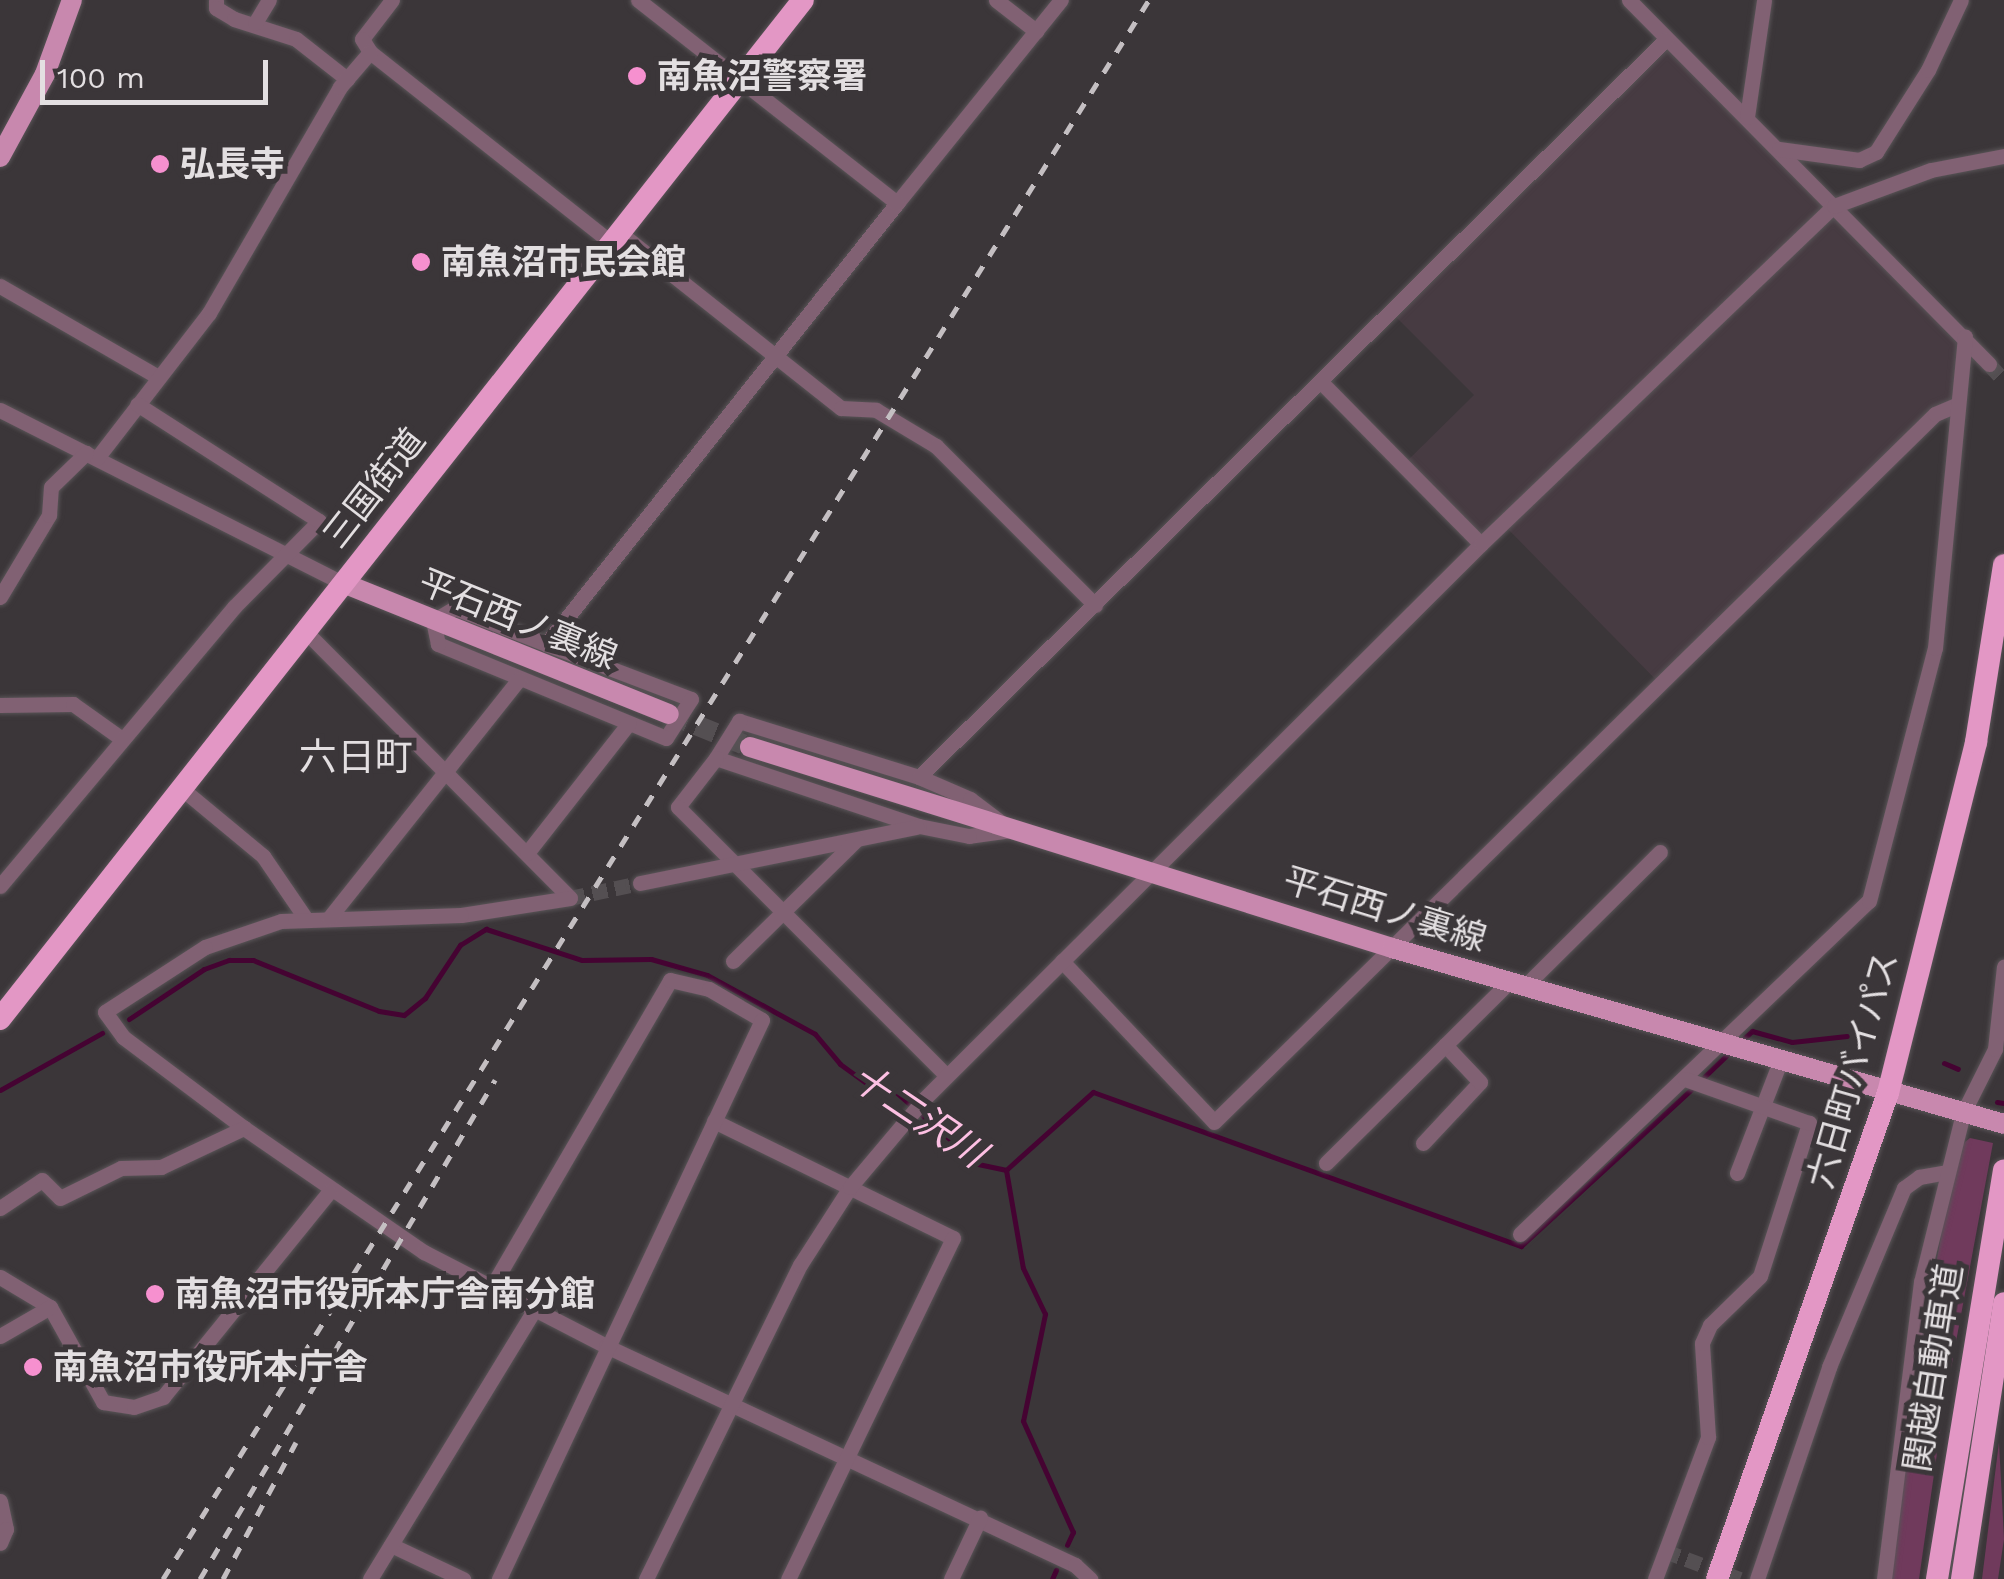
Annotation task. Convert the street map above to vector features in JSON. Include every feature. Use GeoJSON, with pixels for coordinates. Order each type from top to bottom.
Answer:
{"type":"FeatureCollection","features":[{"type":"Feature","properties":{"kind":"highway","name":"三国街道"},"geometry":{"type":"LineString","coordinates":[[0,1019],[803,0]]}},
{"type":"Feature","properties":{"kind":"highway","name":"六日町バイパス"},"geometry":{"type":"LineString","coordinates":[[1716,1579],[1888,1093],[1976,742],[2004,565]]}},
{"type":"Feature","properties":{"kind":"highway","name":"関越自動車道"},"geometry":{"type":"LineString","coordinates":[[1937,1579],[2004,1170]]}},
{"type":"Feature","properties":{"kind":"highway","name":"関越自動車道"},"geometry":{"type":"LineString","coordinates":[[1962,1579],[2004,1304]]}},
{"type":"Feature","properties":{"kind":"main road"},"geometry":{"type":"LineString","coordinates":[[0,157],[8,124],[72,0]]}},
{"type":"Feature","properties":{"kind":"main road","name":"平石西ノ裏線"},"geometry":{"type":"LineString","coordinates":[[343,583],[669,714]]}},
{"type":"Feature","properties":{"kind":"main road","name":"平石西ノ裏線"},"geometry":{"type":"LineString","coordinates":[[750,747],[1392,948],[2004,1124]]}},
{"type":"Feature","properties":{"kind":"street"},"geometry":{"type":"LineString","coordinates":[[216,0],[216,8],[234,19],[296,40],[347,79]]}},
{"type":"Feature","properties":{"kind":"street"},"geometry":{"type":"LineString","coordinates":[[255,23],[269,0]]}},
{"type":"Feature","properties":{"kind":"street"},"geometry":{"type":"LineString","coordinates":[[392,0],[362,39],[370,52],[841,408],[876,410],[936,446],[1094,606]]}},
{"type":"Feature","properties":{"kind":"street"},"geometry":{"type":"LineString","coordinates":[[638,0],[898,203]]}},
{"type":"Feature","properties":{"kind":"street"},"geometry":{"type":"LineString","coordinates":[[996,0],[1036,31]]}},
{"type":"Feature","properties":{"kind":"street"},"geometry":{"type":"LineString","coordinates":[[546,644],[1060,0]]}},
{"type":"Feature","properties":{"kind":"street"},"geometry":{"type":"LineString","coordinates":[[1629,0],[1988,364]]}},
{"type":"Feature","properties":{"kind":"street"},"geometry":{"type":"LineString","coordinates":[[1747,117],[1764,0]]}},
{"type":"Feature","properties":{"kind":"street"},"geometry":{"type":"LineString","coordinates":[[1779,148],[1859,160],[1876,152],[1928,70],[1961,0]]}},
{"type":"Feature","properties":{"kind":"street"},"geometry":{"type":"LineString","coordinates":[[919,777],[1322,383],[1666,38]]}},
{"type":"Feature","properties":{"kind":"street"},"geometry":{"type":"LineString","coordinates":[[0,597],[48,514],[51,487],[92,456],[209,313],[347,79],[370,52]]}},
{"type":"Feature","properties":{"kind":"street"},"geometry":{"type":"LineString","coordinates":[[646,1579],[800,1265],[850,1188],[924,1099],[1481,544],[1834,206],[1930,170],[2004,156]]}},
{"type":"Feature","properties":{"kind":"street"},"geometry":{"type":"LineString","coordinates":[[0,286],[158,377]]}},
{"type":"Feature","properties":{"kind":"street"},"geometry":{"type":"LineString","coordinates":[[1520,1234],[1869,901],[1935,648],[1964,336]]}},
{"type":"Feature","properties":{"kind":"street"},"geometry":{"type":"LineString","coordinates":[[1322,383],[1481,544]]}},
{"type":"Feature","properties":{"kind":"street"},"geometry":{"type":"LineString","coordinates":[[0,886],[234,607],[290,556],[319,520],[137,404]]}},
{"type":"Feature","properties":{"kind":"street"},"geometry":{"type":"LineString","coordinates":[[1062,961],[1214,1122],[1935,414],[1958,404]]}},
{"type":"Feature","properties":{"kind":"street"},"geometry":{"type":"LineString","coordinates":[[0,410],[343,583]]}},
{"type":"Feature","properties":{"kind":"street"},"geometry":{"type":"LineString","coordinates":[[455,608],[546,644],[691,699],[666,738],[438,644],[433,621],[455,608]]}},
{"type":"Feature","properties":{"kind":"street"},"geometry":{"type":"LineString","coordinates":[[306,631],[447,768],[570,898],[461,915],[306,920],[205,947],[104,1012],[123,1037],[329,1192],[491,1288],[606,1346],[980,1518],[1075,1565],[1090,1579]]}},
{"type":"Feature","properties":{"kind":"street"},"geometry":{"type":"LineString","coordinates":[[329,918],[519,678]]}},
{"type":"Feature","properties":{"kind":"street"},"geometry":{"type":"LineString","coordinates":[[0,704],[73,704],[122,739]]}},
{"type":"Feature","properties":{"kind":"street"},"geometry":{"type":"LineString","coordinates":[[947,1076],[678,807],[739,721],[919,777],[970,799],[1011,830]]}},
{"type":"Feature","properties":{"kind":"street"},"geometry":{"type":"LineString","coordinates":[[526,853],[628,723]]}},
{"type":"Feature","properties":{"kind":"street"},"geometry":{"type":"LineString","coordinates":[[716,758],[920,826],[969,836],[1011,830]]}},
{"type":"Feature","properties":{"kind":"street"},"geometry":{"type":"LineString","coordinates":[[181,788],[263,856],[306,920]]}},
{"type":"Feature","properties":{"kind":"street"},"geometry":{"type":"LineString","coordinates":[[640,883],[920,826]]}},
{"type":"Feature","properties":{"kind":"street"},"geometry":{"type":"LineString","coordinates":[[733,960],[856,840]]}},
{"type":"Feature","properties":{"kind":"street"},"geometry":{"type":"LineString","coordinates":[[1326,1163],[1445,1045],[1518,984],[1660,852]]}},
{"type":"Feature","properties":{"kind":"street"},"geometry":{"type":"LineString","coordinates":[[1884,1579],[1921,1282],[1963,1113],[1995,1048],[2004,966]]}},
{"type":"Feature","properties":{"kind":"street"},"geometry":{"type":"LineString","coordinates":[[491,1288],[670,980],[709,988],[762,1020],[499,1579]]}},
{"type":"Feature","properties":{"kind":"street"},"geometry":{"type":"LineString","coordinates":[[1423,1142],[1480,1082],[1445,1045]]}},
{"type":"Feature","properties":{"kind":"street"},"geometry":{"type":"LineString","coordinates":[[1737,1172],[1781,1059]]}},
{"type":"Feature","properties":{"kind":"street"},"geometry":{"type":"LineString","coordinates":[[1655,1579],[1708,1436],[1702,1344],[1710,1325],[1760,1276],[1809,1123],[1686,1079]]}},
{"type":"Feature","properties":{"kind":"street"},"geometry":{"type":"LineString","coordinates":[[714,1122],[953,1238],[788,1579]]}},
{"type":"Feature","properties":{"kind":"street"},"geometry":{"type":"LineString","coordinates":[[0,1208],[42,1180],[60,1198],[122,1168],[160,1167],[244,1128]]}},
{"type":"Feature","properties":{"kind":"street"},"geometry":{"type":"LineString","coordinates":[[1757,1579],[1828,1368],[1904,1188],[1946,1172]]}},
{"type":"Feature","properties":{"kind":"street"},"geometry":{"type":"LineString","coordinates":[[0,1277],[50,1307],[102,1402],[134,1406],[163,1397],[329,1192]]}},
{"type":"Feature","properties":{"kind":"street"},"geometry":{"type":"LineString","coordinates":[[0,1336],[50,1307]]}},
{"type":"Feature","properties":{"kind":"street"},"geometry":{"type":"LineString","coordinates":[[370,1579],[534,1310]]}},
{"type":"Feature","properties":{"kind":"street"},"geometry":{"type":"LineString","coordinates":[[0,1501],[6,1529],[0,1543]]}},
{"type":"Feature","properties":{"kind":"street"},"geometry":{"type":"LineString","coordinates":[[951,1579],[980,1518]]}},
{"type":"Feature","properties":{"kind":"street"},"geometry":{"type":"LineString","coordinates":[[390,1544],[463,1579]]}},
{"type":"Feature","properties":{"kind":"shaded area"},"geometry":{"type":"Polygon","coordinates":[[[1666,39],[1965,336],[1958,404],[1935,414],[1661,685],[1503,524],[1481,544],[1403,465],[1474,395],[1392,313],[1666,39]]]}},
{"type":"Feature","properties":{"kind":"shaded area"},"geometry":{"type":"Polygon","coordinates":[[[1970,1138],[1993,1143],[1945,1401],[1915,1382],[1947,1202],[1960,1146],[1970,1138]]]}},
{"type":"Feature","properties":{"kind":"shaded area"},"geometry":{"type":"Polygon","coordinates":[[[1920,1413],[1942,1418],[1919,1579],[1889,1579],[1910,1420],[1920,1413]]]}},
{"type":"Feature","properties":{"kind":"shaded area"},"geometry":{"type":"Polygon","coordinates":[[[1999,1442],[2004,1539],[1998,1579],[1982,1579],[1999,1442]]]}},
{"type":"Feature","properties":{"kind":"waterway","name":"十二沢川"},"geometry":{"type":"LineString","coordinates":[[129,1019],[204,969],[229,960],[253,960],[379,1011],[404,1015],[425,998],[460,945],[486,929],[582,960],[651,959],[707,975],[815,1034],[840,1064],[870,1086],[896,1092],[978,1164],[1006,1170]]}},
{"type":"Feature","properties":{"kind":"waterway","name":"十二沢川"},"geometry":{"type":"LineString","coordinates":[[1741,1041],[1752,1031],[1792,1042],[1847,1036]]}},
{"type":"Feature","properties":{"kind":"waterway","name":"十二沢川"},"geometry":{"type":"LineString","coordinates":[[0,1090],[102,1033]]}},
{"type":"Feature","properties":{"kind":"waterway","name":"十二沢川"},"geometry":{"type":"LineString","coordinates":[[1702,1079],[1730,1052]]}},
{"type":"Feature","properties":{"kind":"waterway","name":"十二沢川"},"geometry":{"type":"LineString","coordinates":[[1944,1063],[1958,1069]]}},
{"type":"Feature","properties":{"kind":"waterway","name":"十二沢川"},"geometry":{"type":"LineString","coordinates":[[1006,1170],[1093,1092],[1521,1246],[1694,1087]]}},
{"type":"Feature","properties":{"kind":"waterway","name":"十二沢川"},"geometry":{"type":"LineString","coordinates":[[1997,1102],[2004,1103]]}},
{"type":"Feature","properties":{"kind":"waterway"},"geometry":{"type":"LineString","coordinates":[[1006,1170],[1023,1268],[1045,1314],[1023,1421],[1073,1532],[1067,1545]]}},
{"type":"Feature","properties":{"kind":"waterway"},"geometry":{"type":"LineString","coordinates":[[1052,1579],[1056,1570]]}},
{"type":"Feature","properties":{"kind":"tunnel"},"geometry":{"type":"LineString","coordinates":[[1989,364],[2004,380]]}},
{"type":"Feature","properties":{"kind":"tunnel"},"geometry":{"type":"LineString","coordinates":[[669,714],[750,747]]}},
{"type":"Feature","properties":{"kind":"tunnel"},"geometry":{"type":"LineString","coordinates":[[570,898],[640,883]]}},
{"type":"Feature","properties":{"kind":"tunnel"},"geometry":{"type":"LineString","coordinates":[[1665,1551],[1740,1579]]}},
{"type":"Feature","properties":{"kind":"railway"},"geometry":{"type":"LineString","coordinates":[[163,1579],[1149,0]]}},
{"type":"Feature","properties":{"kind":"railway"},"geometry":{"type":"LineString","coordinates":[[200,1579],[495,1080]]}},
{"type":"Feature","properties":{"kind":"railway"},"geometry":{"type":"LineString","coordinates":[[223,1579],[296,1442]]}},
{"type":"Feature","properties":{"kind":"place","name":"南魚沼警察署"},"geometry":{"type":"Point","coordinates":[637,76]}},
{"type":"Feature","properties":{"kind":"place","name":"弘長寺"},"geometry":{"type":"Point","coordinates":[160,164]}},
{"type":"Feature","properties":{"kind":"place","name":"南魚沼市民会館"},"geometry":{"type":"Point","coordinates":[421,262]}},
{"type":"Feature","properties":{"kind":"place","name":"南魚沼市役所本庁舎南分館"},"geometry":{"type":"Point","coordinates":[155,1294]}},
{"type":"Feature","properties":{"kind":"place","name":"南魚沼市役所本庁舎"},"geometry":{"type":"Point","coordinates":[33,1367]}},
{"type":"Feature","properties":{"kind":"district","name":"六日町"},"geometry":{"type":"Point","coordinates":[356,758]}}]}
